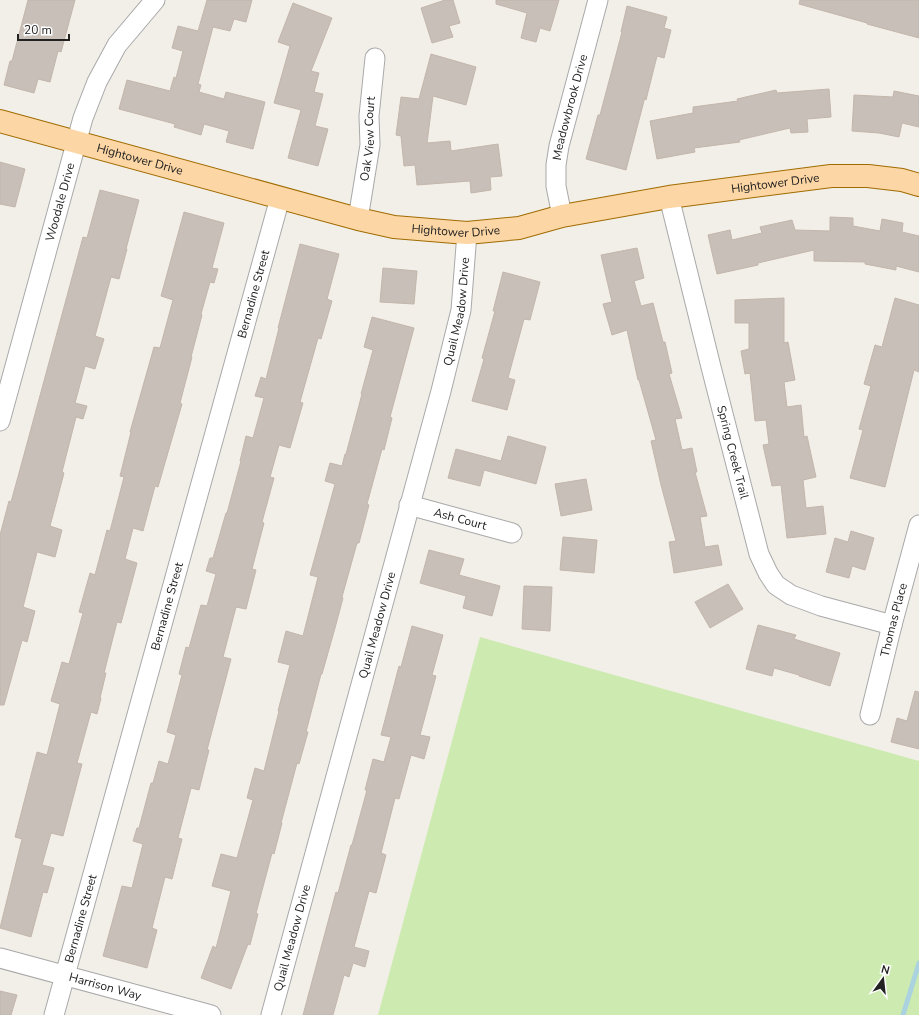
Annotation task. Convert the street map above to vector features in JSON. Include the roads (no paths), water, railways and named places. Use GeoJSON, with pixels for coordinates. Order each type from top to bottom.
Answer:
{"type":"FeatureCollection","features":[{"type":"Feature","properties":{"kind":"main road","name":"Hightower Drive"},"geometry":{"type":"LineString","coordinates":[[0,121],[358,219],[394,227],[467,233],[519,228],[562,216],[670,197],[831,176],[868,176],[902,180],[919,185]]}},
{"type":"Feature","properties":{"kind":"street","name":"Woodale Drive"},"geometry":{"type":"LineString","coordinates":[[0,421],[76,142],[96,82],[117,45],[156,0]]}},
{"type":"Feature","properties":{"kind":"street","name":"Meadowbrook Drive"},"geometry":{"type":"LineString","coordinates":[[562,216],[556,186],[556,165],[559,146],[598,0]]}},
{"type":"Feature","properties":{"kind":"street","name":"Oak View Court"},"geometry":{"type":"LineString","coordinates":[[358,219],[370,145],[369,116],[375,58]]}},
{"type":"Feature","properties":{"kind":"street","name":"Spring Creek Trail"},"geometry":{"type":"LineString","coordinates":[[670,197],[711,367],[759,554],[768,573],[776,585],[790,595],[821,606],[892,625]]}},
{"type":"Feature","properties":{"kind":"street","name":"Bernadine Street"},"geometry":{"type":"LineString","coordinates":[[54,1015],[280,198]]}},
{"type":"Feature","properties":{"kind":"street","name":"Quail Meadow Drive"},"geometry":{"type":"LineString","coordinates":[[271,1015],[441,391],[461,310],[467,233]]}},
{"type":"Feature","properties":{"kind":"street","name":"Ash Court"},"geometry":{"type":"LineString","coordinates":[[409,505],[512,533]]}},
{"type":"Feature","properties":{"kind":"street","name":"Thomas Place"},"geometry":{"type":"LineString","coordinates":[[870,716],[892,625],[919,526]]}},
{"type":"Feature","properties":{"kind":"street","name":"Harrison Way"},"geometry":{"type":"LineString","coordinates":[[0,958],[211,1015]]}},
{"type":"Feature","properties":{"kind":"waterway"},"geometry":{"type":"LineString","coordinates":[[903,1015],[919,963]]}}]}
